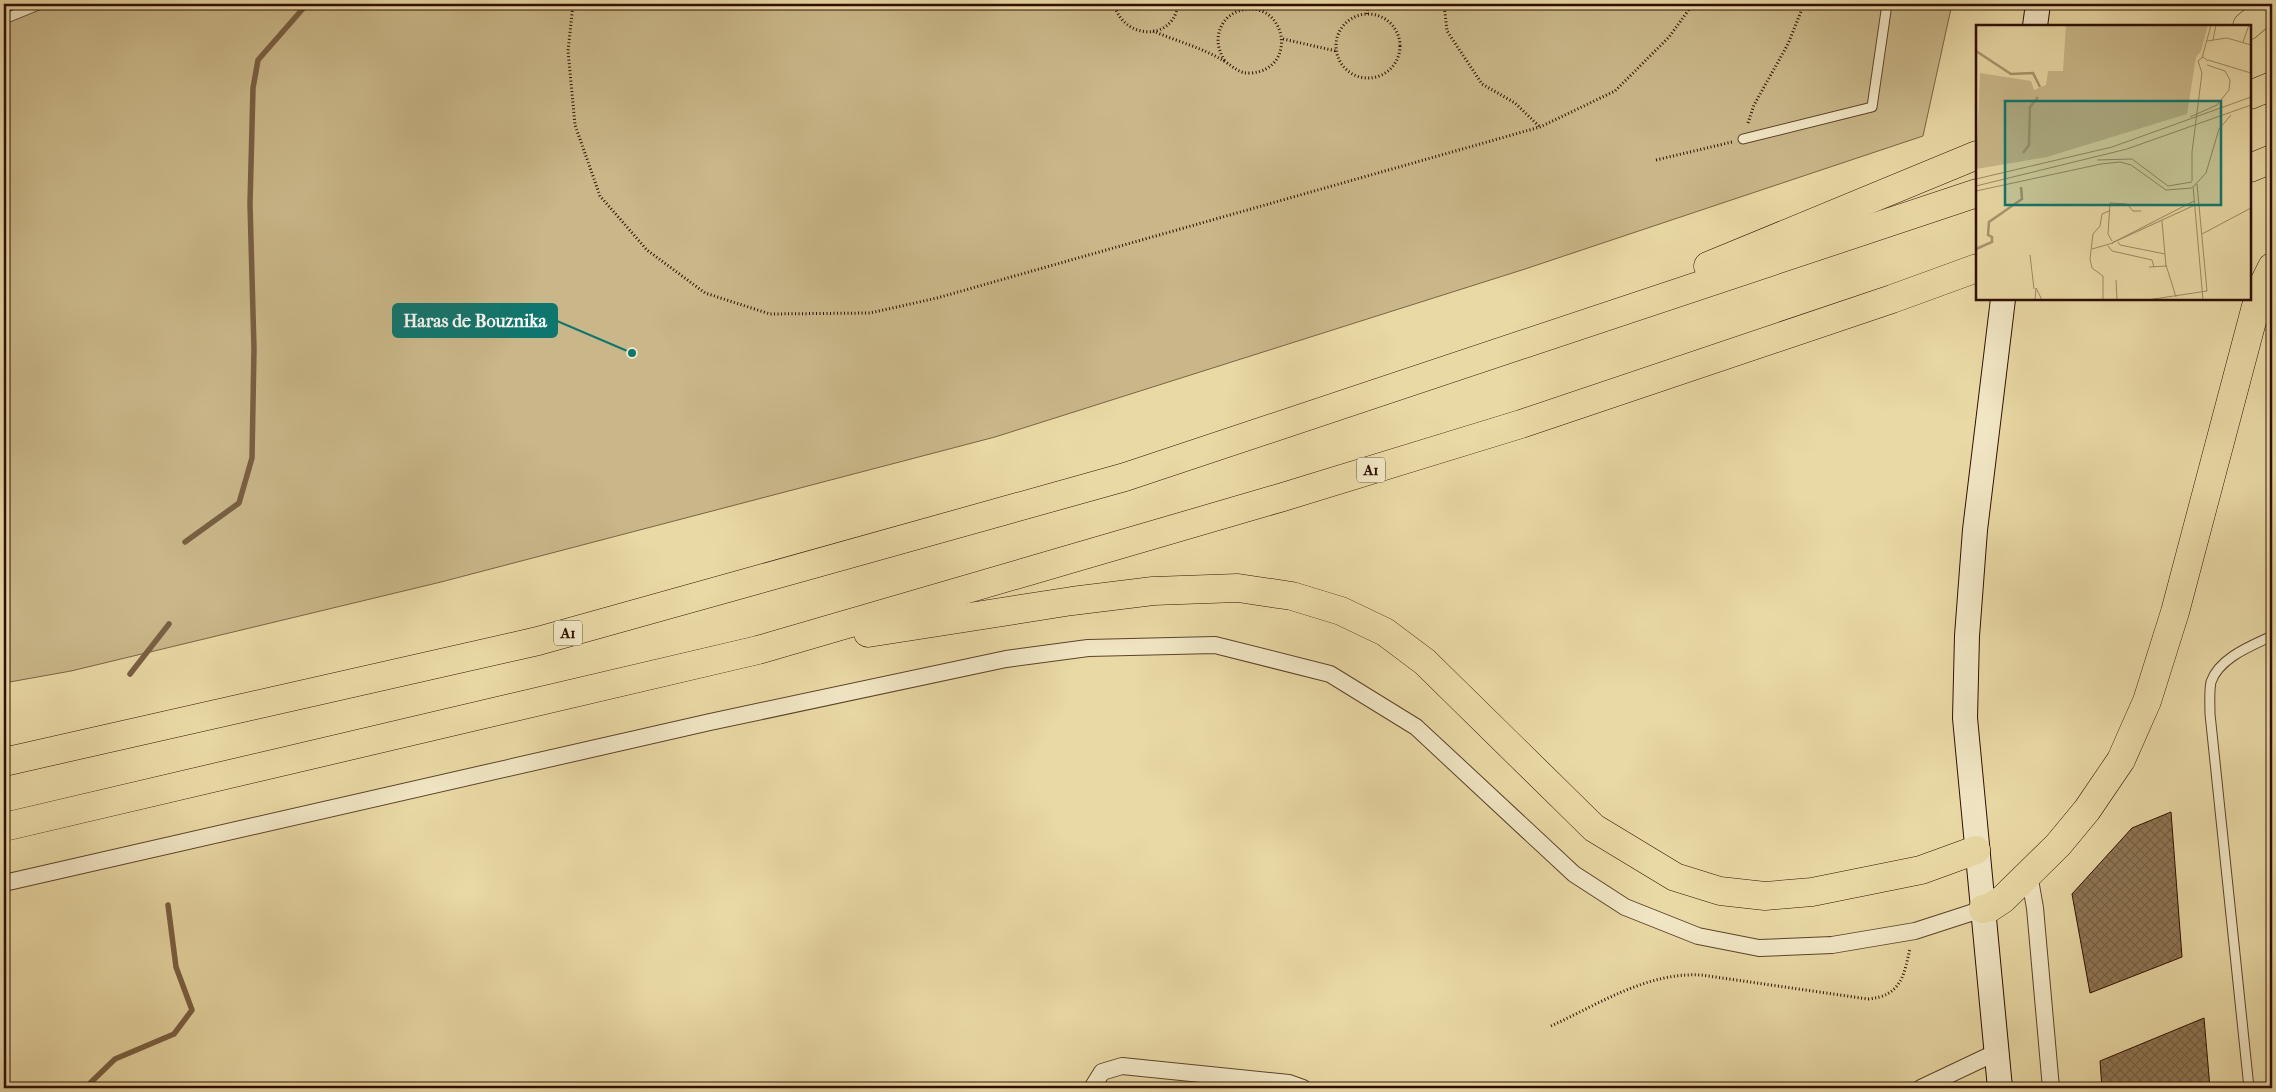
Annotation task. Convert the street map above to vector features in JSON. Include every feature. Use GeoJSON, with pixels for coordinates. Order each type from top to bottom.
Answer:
{"type":"FeatureCollection","features":[{"type":"Feature","properties":{"kind":"highway"},"geometry":{"type":"LineString","coordinates":[[2248,25],[2272,5]]}},
{"type":"Feature","properties":{"kind":"highway"},"geometry":{"type":"LineString","coordinates":[[2251,95],[2272,86]]}},
{"type":"Feature","properties":{"kind":"highway"},"geometry":{"type":"LineString","coordinates":[[1462,367],[1976,155]]}},
{"type":"Feature","properties":{"kind":"highway"},"geometry":{"type":"LineString","coordinates":[[2251,168],[2272,159]]}},
{"type":"Feature","properties":{"kind":"highway","name":"A1"},"geometry":{"type":"LineString","coordinates":[[4,762],[538,641],[1125,477],[1462,367],[1976,193]]}},
{"type":"Feature","properties":{"kind":"highway"},"geometry":{"type":"LineString","coordinates":[[1983,908],[1988,909],[1998,903],[2058,845],[2087,810],[2121,760],[2147,701],[2175,612],[2260,290],[2272,267]]}},
{"type":"Feature","properties":{"kind":"highway","name":"A1"},"geometry":{"type":"LineString","coordinates":[[4,827],[758,650],[1282,497],[1521,424],[1892,299],[1976,268]]}},
{"type":"Feature","properties":{"kind":"highway"},"geometry":{"type":"LineString","coordinates":[[758,650],[1072,602],[1153,592],[1238,588],[1292,596],[1341,611],[1385,632],[1425,662],[1594,828],[1675,877],[1720,891],[1765,896],[1812,892],[1921,870],[1976,850]]}},
{"type":"Feature","properties":{"kind":"street"},"geometry":{"type":"LineString","coordinates":[[2035,25],[2038,4]]}},
{"type":"Feature","properties":{"kind":"street"},"geometry":{"type":"LineString","coordinates":[[2000,1088],[1965,718],[1967,636],[1975,530],[2003,300]]}},
{"type":"Feature","properties":{"kind":"street"},"geometry":{"type":"LineString","coordinates":[[4,882],[710,722],[1006,659],[1088,648],[1215,645],[1330,674],[1416,728],[1574,874],[1625,907],[1698,936],[1759,948],[1832,945],[1915,931],[1983,908]]}},
{"type":"Feature","properties":{"kind":"street"},"geometry":{"type":"LineString","coordinates":[[2029,874],[2036,908],[2051,1088]]}},
{"type":"Feature","properties":{"kind":"street"},"geometry":{"type":"LineString","coordinates":[[1921,1088],[1997,1052]]}},
{"type":"Feature","properties":{"kind":"street"},"geometry":{"type":"LineString","coordinates":[[1092,1088],[1102,1072],[1122,1066],[1289,1083],[1303,1088]]}},
{"type":"Feature","properties":{"kind":"lane"},"geometry":{"type":"LineString","coordinates":[[4,19],[41,4]]}},
{"type":"Feature","properties":{"kind":"lane"},"geometry":{"type":"LineString","coordinates":[[1743,139],[1872,107],[1887,4]]}},
{"type":"Feature","properties":{"kind":"lane"},"geometry":{"type":"LineString","coordinates":[[2249,1088],[2210,714],[2211,683],[2220,666],[2253,645],[2272,636]]}},
{"type":"Feature","properties":{"kind":"path"},"geometry":{"type":"LineString","coordinates":[[573,4],[568,51],[575,125],[600,196],[647,250],[706,293],[770,314],[870,313],[937,298],[1540,126],[1615,91],[1668,37],[1693,4]]}},
{"type":"Feature","properties":{"kind":"path"},"geometry":{"type":"LineString","coordinates":[[1114,4],[1116,13],[1128,27],[1144,32],[1153,31],[1169,23],[1174,16],[1178,4]]}},
{"type":"Feature","properties":{"kind":"path"},"geometry":{"type":"LineString","coordinates":[[1153,31],[1225,61],[1240,71],[1248,73],[1266,69],[1278,57],[1282,39],[1280,29],[1268,14],[1239,4]]}},
{"type":"Feature","properties":{"kind":"path"},"geometry":{"type":"LineString","coordinates":[[1250,8],[1251,4]]}},
{"type":"Feature","properties":{"kind":"path"},"geometry":{"type":"LineString","coordinates":[[1367,14],[1368,4]]}},
{"type":"Feature","properties":{"kind":"path"},"geometry":{"type":"LineString","coordinates":[[1444,4],[1447,32],[1482,84],[1515,103],[1540,126]]}},
{"type":"Feature","properties":{"kind":"path"},"geometry":{"type":"LineString","coordinates":[[1656,160],[1743,139],[1754,105],[1788,44],[1804,4]]}},
{"type":"Feature","properties":{"kind":"path"},"geometry":{"type":"LineString","coordinates":[[1225,61],[1218,45],[1221,27],[1232,14],[1250,8]]}},
{"type":"Feature","properties":{"kind":"path"},"geometry":{"type":"LineString","coordinates":[[1367,14],[1386,20],[1398,35],[1399,54],[1390,70],[1375,78],[1357,77],[1343,67],[1336,51],[1336,42],[1343,25],[1350,19],[1367,14]]}},
{"type":"Feature","properties":{"kind":"path"},"geometry":{"type":"LineString","coordinates":[[1282,39],[1336,51]]}},
{"type":"Feature","properties":{"kind":"path"},"geometry":{"type":"LineString","coordinates":[[1551,1026],[1643,983],[1676,975],[1701,975],[1868,999],[1878,998],[1887,995],[1900,982],[1915,931]]}},
{"type":"Feature","properties":{"kind":"shaded area"},"geometry":{"type":"Polygon","coordinates":[[[4,4],[1952,4],[1923,136],[1525,269],[995,437],[441,582],[71,671],[4,683],[4,4]]]}},
{"type":"Feature","properties":{"kind":"building"},"geometry":{"type":"Polygon","coordinates":[[[2171,812],[2182,957],[2090,993],[2072,894],[2132,828],[2171,812]]]}},
{"type":"Feature","properties":{"kind":"building"},"geometry":{"type":"Polygon","coordinates":[[[2204,1018],[2210,1088],[2102,1088],[2100,1061],[2204,1018]]]}},
{"type":"Feature","properties":{"kind":"waterway"},"geometry":{"type":"LineString","coordinates":[[185,542],[239,503],[252,458],[254,349],[250,204],[253,88],[258,60],[307,4]]}},
{"type":"Feature","properties":{"kind":"waterway"},"geometry":{"type":"LineString","coordinates":[[130,674],[169,624]]}},
{"type":"Feature","properties":{"kind":"waterway"},"geometry":{"type":"LineString","coordinates":[[85,1088],[115,1059],[174,1034],[192,1010],[176,967],[168,905]]}},
{"type":"Feature","properties":{"kind":"place","name":"Haras de Bouznika"},"geometry":{"type":"Point","coordinates":[632,353]}}]}
